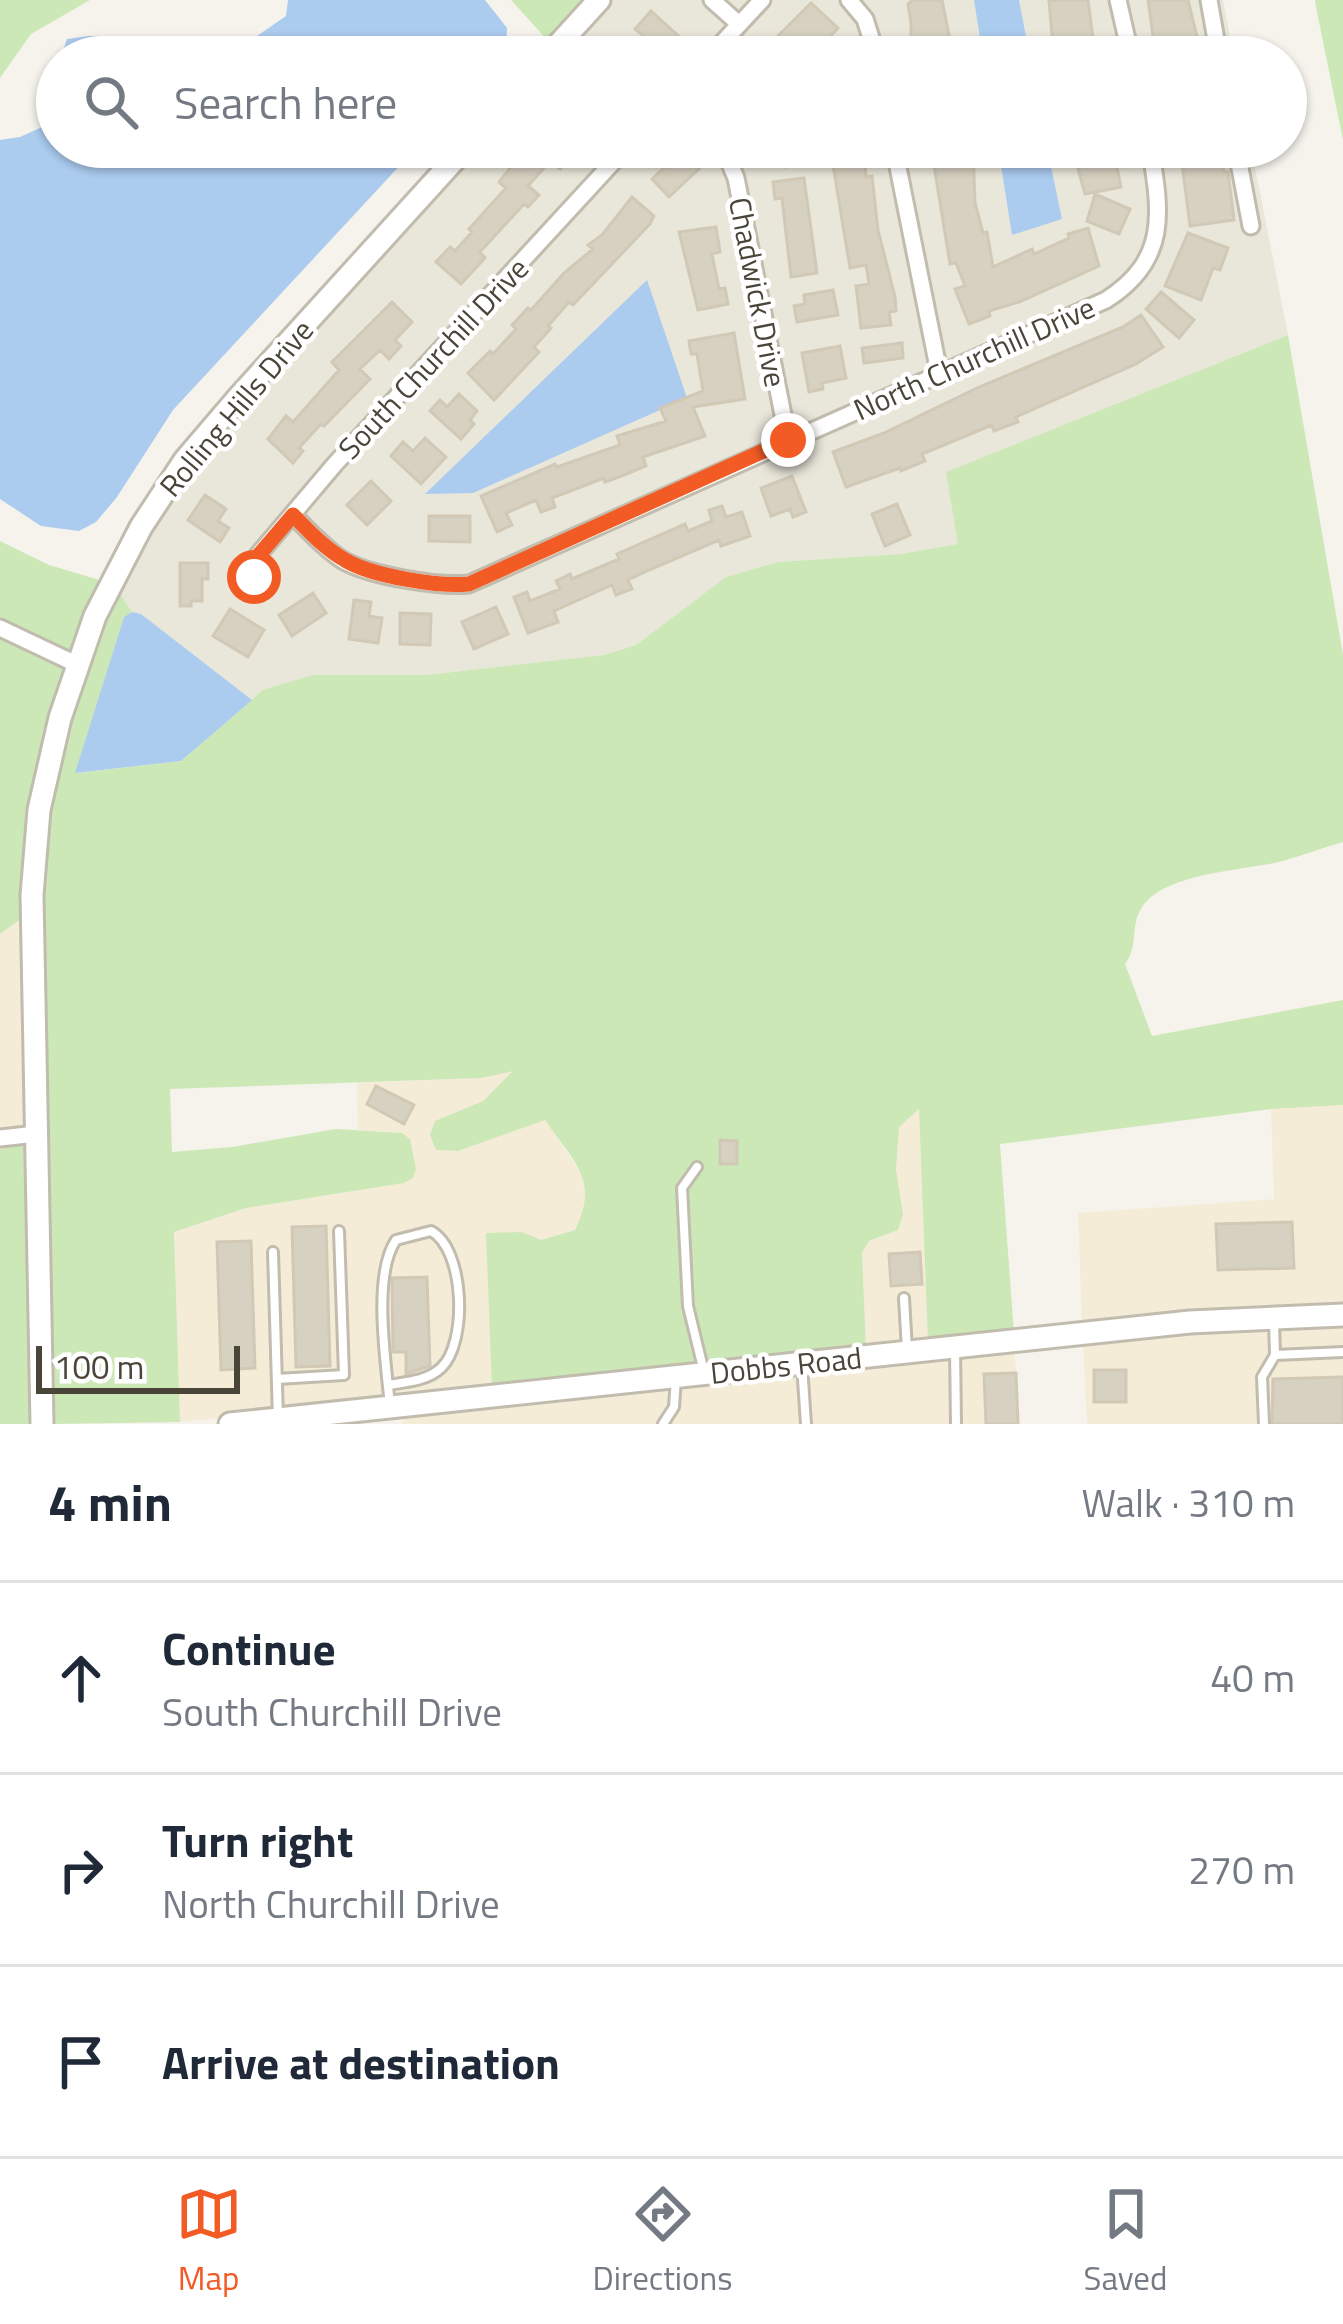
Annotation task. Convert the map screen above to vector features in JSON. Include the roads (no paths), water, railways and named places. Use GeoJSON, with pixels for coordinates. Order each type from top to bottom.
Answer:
{"type":"FeatureCollection","features":[{"type":"Feature","properties":{"kind":"street"},"geometry":{"type":"LineString","coordinates":[[566,36],[599,0]]}},
{"type":"Feature","properties":{"kind":"street"},"geometry":{"type":"LineString","coordinates":[[712,0],[739,24]]}},
{"type":"Feature","properties":{"kind":"street"},"geometry":{"type":"LineString","coordinates":[[728,36],[762,0]]}},
{"type":"Feature","properties":{"kind":"street"},"geometry":{"type":"LineString","coordinates":[[849,0],[866,19],[871,36]]}},
{"type":"Feature","properties":{"kind":"street"},"geometry":{"type":"LineString","coordinates":[[1118,0],[1126,36]]}},
{"type":"Feature","properties":{"kind":"street"},"geometry":{"type":"LineString","coordinates":[[1209,0],[1215,36]]}},
{"type":"Feature","properties":{"kind":"street","name":"Rolling Hills Drive"},"geometry":{"type":"LineString","coordinates":[[42,1424],[31,959],[39,810],[78,665],[118,569],[185,460],[447,168]]}},
{"type":"Feature","properties":{"kind":"street","name":"South Churchill Drive"},"geometry":{"type":"LineString","coordinates":[[254,577],[258,556],[335,464],[608,168]]}},
{"type":"Feature","properties":{"kind":"street","name":"Chadwick Drive"},"geometry":{"type":"LineString","coordinates":[[731,168],[788,440]]}},
{"type":"Feature","properties":{"kind":"street"},"geometry":{"type":"LineString","coordinates":[[898,168],[939,372]]}},
{"type":"Feature","properties":{"kind":"street","name":"North Churchill Drive"},"geometry":{"type":"LineString","coordinates":[[293,515],[326,548],[359,567],[449,586],[469,584],[1106,300],[1131,284],[1158,232],[1161,208],[1154,168]]}},
{"type":"Feature","properties":{"kind":"street"},"geometry":{"type":"LineString","coordinates":[[1240,168],[1251,226]]}},
{"type":"Feature","properties":{"kind":"street"},"geometry":{"type":"LineString","coordinates":[[0,628],[78,665]]}},
{"type":"Feature","properties":{"kind":"street"},"geometry":{"type":"LineString","coordinates":[[0,1138],[36,1134]]}},
{"type":"Feature","properties":{"kind":"street","name":"Dobbs Road"},"geometry":{"type":"LineString","coordinates":[[230,1424],[389,1396],[676,1376],[1190,1322],[1343,1315]]}},
{"type":"Feature","properties":{"kind":"lane"},"geometry":{"type":"LineString","coordinates":[[697,1167],[682,1188],[688,1306],[704,1373]]}},
{"type":"Feature","properties":{"kind":"lane"},"geometry":{"type":"LineString","coordinates":[[277,1379],[344,1375],[339,1231]]}},
{"type":"Feature","properties":{"kind":"lane"},"geometry":{"type":"LineString","coordinates":[[431,1231],[448,1245],[454,1262],[458,1313],[454,1347],[435,1373],[389,1396],[384,1265],[396,1240],[431,1231]]}},
{"type":"Feature","properties":{"kind":"lane"},"geometry":{"type":"LineString","coordinates":[[273,1252],[278,1419]]}},
{"type":"Feature","properties":{"kind":"lane"},"geometry":{"type":"LineString","coordinates":[[904,1298],[907,1352]]}},
{"type":"Feature","properties":{"kind":"lane"},"geometry":{"type":"LineString","coordinates":[[1264,1424],[1262,1378],[1275,1354],[1274,1317]]}},
{"type":"Feature","properties":{"kind":"lane"},"geometry":{"type":"LineString","coordinates":[[956,1346],[956,1424]]}},
{"type":"Feature","properties":{"kind":"lane"},"geometry":{"type":"LineString","coordinates":[[1275,1354],[1343,1352]]}},
{"type":"Feature","properties":{"kind":"lane"},"geometry":{"type":"LineString","coordinates":[[801,1364],[806,1424]]}},
{"type":"Feature","properties":{"kind":"lane"},"geometry":{"type":"LineString","coordinates":[[663,1424],[674,1407],[676,1376]]}},
{"type":"Feature","properties":{"kind":"water"},"geometry":{"type":"Polygon","coordinates":[[[288,0],[485,0],[507,28],[507,36],[257,36],[286,16],[288,0]]]}},
{"type":"Feature","properties":{"kind":"water"},"geometry":{"type":"Polygon","coordinates":[[[974,0],[1019,0],[1026,36],[980,36],[974,0]]]}},
{"type":"Feature","properties":{"kind":"water"},"geometry":{"type":"Polygon","coordinates":[[[36,130],[36,168],[398,168],[173,410],[117,497],[96,522],[79,531],[41,526],[0,499],[0,140],[36,130]]]}},
{"type":"Feature","properties":{"kind":"water"},"geometry":{"type":"Polygon","coordinates":[[[1001,168],[1051,168],[1062,219],[1012,235],[1001,168]]]}},
{"type":"Feature","properties":{"kind":"water"},"geometry":{"type":"Polygon","coordinates":[[[647,280],[687,398],[473,493],[425,494],[647,280]]]}},
{"type":"Feature","properties":{"kind":"water"},"geometry":{"type":"Polygon","coordinates":[[[141,614],[252,700],[181,761],[75,773],[124,617],[141,614]]]}}]}
